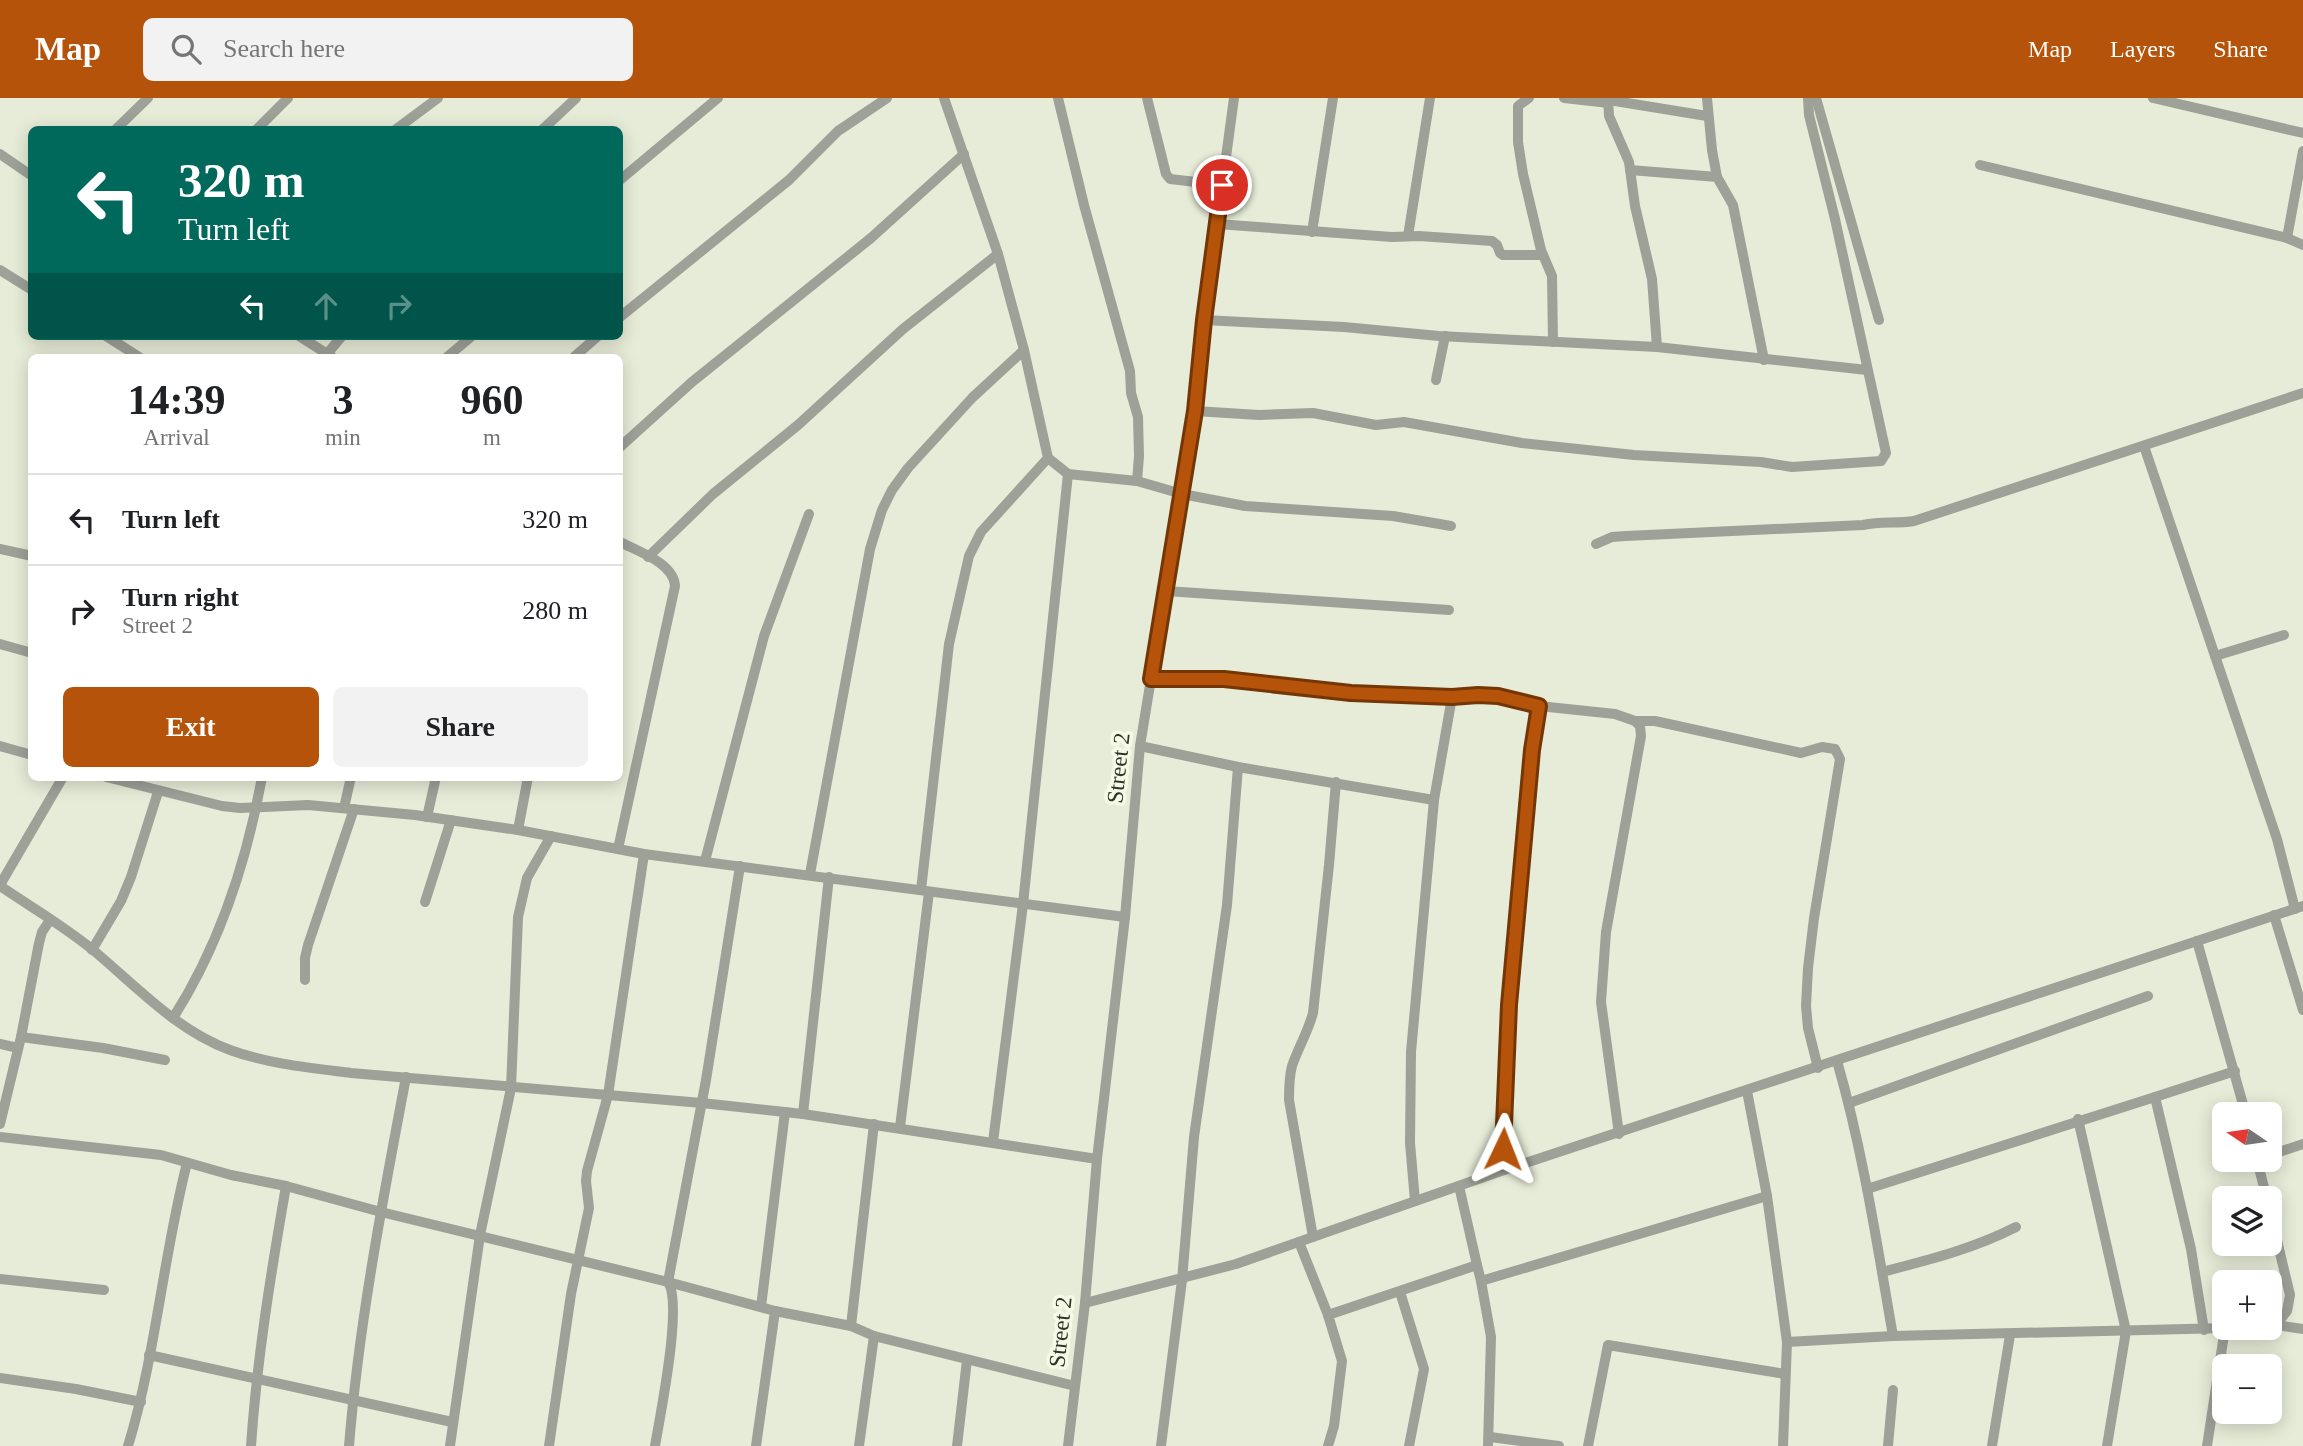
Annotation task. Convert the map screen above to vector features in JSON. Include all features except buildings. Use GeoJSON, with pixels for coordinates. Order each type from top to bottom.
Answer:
{"type":"FeatureCollection","features":[{"type":"Feature","properties":{"kind":"street"},"geometry":{"type":"LineString","coordinates":[[119,126],[148,98]]}},
{"type":"Feature","properties":{"kind":"street"},"geometry":{"type":"LineString","coordinates":[[260,126],[288,98]]}},
{"type":"Feature","properties":{"kind":"street"},"geometry":{"type":"LineString","coordinates":[[400,126],[438,98]]}},
{"type":"Feature","properties":{"kind":"street"},"geometry":{"type":"LineString","coordinates":[[546,126],[576,98]]}},
{"type":"Feature","properties":{"kind":"street"},"geometry":{"type":"LineString","coordinates":[[623,177],[718,98]]}},
{"type":"Feature","properties":{"kind":"street"},"geometry":{"type":"LineString","coordinates":[[623,315],[789,180],[838,131],[887,98]]}},
{"type":"Feature","properties":{"kind":"street"},"geometry":{"type":"LineString","coordinates":[[944,98],[998,254],[1024,350],[1048,458],[1068,474],[1137,481],[1182,494],[1245,506],[1393,516],[1451,526]]}},
{"type":"Feature","properties":{"kind":"street"},"geometry":{"type":"LineString","coordinates":[[1058,98],[1084,205],[1130,371],[1131,393],[1138,417],[1137,481]]}},
{"type":"Feature","properties":{"kind":"street"},"geometry":{"type":"LineString","coordinates":[[1147,98],[1166,174],[1170,179],[1222,185]]}},
{"type":"Feature","properties":{"kind":"street","name":"Street 2"},"geometry":{"type":"LineString","coordinates":[[1068,1446],[1125,917],[1140,746],[1195,411],[1204,320],[1234,98]]}},
{"type":"Feature","properties":{"kind":"street"},"geometry":{"type":"LineString","coordinates":[[1312,232],[1333,98]]}},
{"type":"Feature","properties":{"kind":"street"},"geometry":{"type":"LineString","coordinates":[[1408,236],[1430,98]]}},
{"type":"Feature","properties":{"kind":"street"},"geometry":{"type":"LineString","coordinates":[[1529,98],[1518,106],[1518,142],[1543,255],[1552,276],[1553,342]]}},
{"type":"Feature","properties":{"kind":"street"},"geometry":{"type":"LineString","coordinates":[[1564,98],[1609,101],[1707,116]]}},
{"type":"Feature","properties":{"kind":"street"},"geometry":{"type":"LineString","coordinates":[[1707,98],[1707,116],[1717,177],[1733,205],[1764,360]]}},
{"type":"Feature","properties":{"kind":"street"},"geometry":{"type":"LineString","coordinates":[[1195,411],[1259,415],[1313,414],[1376,425],[1404,422],[1522,443],[1634,455],[1760,462],[1792,467],[1878,462],[1884,458],[1885,453],[1835,219],[1809,115],[1808,98]]}},
{"type":"Feature","properties":{"kind":"street"},"geometry":{"type":"LineString","coordinates":[[1815,98],[1879,320]]}},
{"type":"Feature","properties":{"kind":"street"},"geometry":{"type":"LineString","coordinates":[[2153,98],[2206,104],[2303,133]]}},
{"type":"Feature","properties":{"kind":"street"},"geometry":{"type":"LineString","coordinates":[[1609,101],[1609,116],[1630,170],[1635,206],[1652,279],[1657,347]]}},
{"type":"Feature","properties":{"kind":"street"},"geometry":{"type":"LineString","coordinates":[[2287,238],[2303,151]]}},
{"type":"Feature","properties":{"kind":"street"},"geometry":{"type":"LineString","coordinates":[[0,154],[28,173]]}},
{"type":"Feature","properties":{"kind":"street"},"geometry":{"type":"LineString","coordinates":[[623,444],[692,382],[871,238],[964,154]]}},
{"type":"Feature","properties":{"kind":"street"},"geometry":{"type":"LineString","coordinates":[[1980,165],[2287,238],[2303,245]]}},
{"type":"Feature","properties":{"kind":"street"},"geometry":{"type":"LineString","coordinates":[[1630,170],[1717,177]]}},
{"type":"Feature","properties":{"kind":"street"},"geometry":{"type":"LineString","coordinates":[[1217,224],[1312,232],[1492,241],[1503,255],[1543,255]]}},
{"type":"Feature","properties":{"kind":"street"},"geometry":{"type":"LineString","coordinates":[[648,557],[713,494],[798,425],[903,328],[998,254]]}},
{"type":"Feature","properties":{"kind":"street"},"geometry":{"type":"LineString","coordinates":[[0,270],[28,288]]}},
{"type":"Feature","properties":{"kind":"street"},"geometry":{"type":"LineString","coordinates":[[1204,320],[1687,349],[1867,370]]}},
{"type":"Feature","properties":{"kind":"street"},"geometry":{"type":"LineString","coordinates":[[1436,380],[1445,336]]}},
{"type":"Feature","properties":{"kind":"street"},"geometry":{"type":"LineString","coordinates":[[110,340],[122,353]]}},
{"type":"Feature","properties":{"kind":"street"},"geometry":{"type":"LineString","coordinates":[[306,340],[328,354]]}},
{"type":"Feature","properties":{"kind":"street"},"geometry":{"type":"LineString","coordinates":[[451,354],[467,340]]}},
{"type":"Feature","properties":{"kind":"street"},"geometry":{"type":"LineString","coordinates":[[577,354],[593,340]]}},
{"type":"Feature","properties":{"kind":"street"},"geometry":{"type":"LineString","coordinates":[[810,874],[868,559],[882,510],[908,468],[972,398],[1024,350]]}},
{"type":"Feature","properties":{"kind":"street"},"geometry":{"type":"LineString","coordinates":[[1597,544],[1612,537],[1914,521],[2303,393]]}},
{"type":"Feature","properties":{"kind":"street"},"geometry":{"type":"LineString","coordinates":[[1085,1303],[1182,1280],[1299,1242],[1504,1170],[2299,907],[2144,446]]}},
{"type":"Feature","properties":{"kind":"street"},"geometry":{"type":"LineString","coordinates":[[900,1128],[949,644],[969,556],[981,532],[1048,458]]}},
{"type":"Feature","properties":{"kind":"street"},"geometry":{"type":"LineString","coordinates":[[993,1142],[1023,904],[1068,474]]}},
{"type":"Feature","properties":{"kind":"street"},"geometry":{"type":"LineString","coordinates":[[705,861],[764,636],[809,514]]}},
{"type":"Feature","properties":{"kind":"street"},"geometry":{"type":"LineString","coordinates":[[618,849],[675,586],[671,574],[623,544]]}},
{"type":"Feature","properties":{"kind":"street"},"geometry":{"type":"LineString","coordinates":[[0,549],[28,555]]}},
{"type":"Feature","properties":{"kind":"street"},"geometry":{"type":"LineString","coordinates":[[1166,591],[1449,610]]}},
{"type":"Feature","properties":{"kind":"street"},"geometry":{"type":"LineString","coordinates":[[2215,656],[2284,635]]}},
{"type":"Feature","properties":{"kind":"street"},"geometry":{"type":"LineString","coordinates":[[0,644],[28,652]]}},
{"type":"Feature","properties":{"kind":"street"},"geometry":{"type":"LineString","coordinates":[[1151,679],[1224,679],[1351,693],[1498,696],[1539,706],[1595,710],[1635,720],[1655,721],[1801,753],[1822,747],[1835,749],[1840,760],[1814,918],[1806,1006],[1808,1028],[1818,1068]]}},
{"type":"Feature","properties":{"kind":"street"},"geometry":{"type":"LineString","coordinates":[[1415,1201],[1410,1143],[1411,1052],[1434,800],[1452,697]]}},
{"type":"Feature","properties":{"kind":"street"},"geometry":{"type":"LineString","coordinates":[[1504,1170],[1509,1005],[1532,750],[1539,706]]}},
{"type":"Feature","properties":{"kind":"street"},"geometry":{"type":"LineString","coordinates":[[1619,1134],[1601,1002],[1606,932],[1640,736],[1640,726],[1635,720]]}},
{"type":"Feature","properties":{"kind":"street"},"geometry":{"type":"LineString","coordinates":[[0,746],[28,754]]}},
{"type":"Feature","properties":{"kind":"street"},"geometry":{"type":"LineString","coordinates":[[1140,746],[1238,767],[1434,800]]}},
{"type":"Feature","properties":{"kind":"street"},"geometry":{"type":"LineString","coordinates":[[1161,1446],[1182,1280],[1194,1137],[1227,905],[1238,767]]}},
{"type":"Feature","properties":{"kind":"street"},"geometry":{"type":"LineString","coordinates":[[61,781],[0,886],[92,950],[144,997],[173,1018],[196,1034],[231,1051],[295,1065],[351,1073],[803,1114],[1097,1159]]}},
{"type":"Feature","properties":{"kind":"street"},"geometry":{"type":"LineString","coordinates":[[120,781],[222,806],[308,805],[427,817],[518,830],[645,854],[1125,917]]}},
{"type":"Feature","properties":{"kind":"street"},"geometry":{"type":"LineString","coordinates":[[173,1018],[189,992],[218,929],[244,853],[261,781]]}},
{"type":"Feature","properties":{"kind":"street"},"geometry":{"type":"LineString","coordinates":[[305,980],[305,958],[349,808],[351,781]]}},
{"type":"Feature","properties":{"kind":"street"},"geometry":{"type":"LineString","coordinates":[[427,817],[435,781]]}},
{"type":"Feature","properties":{"kind":"street"},"geometry":{"type":"LineString","coordinates":[[518,830],[527,781]]}},
{"type":"Feature","properties":{"kind":"street"},"geometry":{"type":"LineString","coordinates":[[1313,1237],[1289,1100],[1289,1081],[1313,1013],[1336,782]]}},
{"type":"Feature","properties":{"kind":"street"},"geometry":{"type":"LineString","coordinates":[[92,950],[126,889],[158,792]]}},
{"type":"Feature","properties":{"kind":"street"},"geometry":{"type":"LineString","coordinates":[[425,902],[451,820]]}},
{"type":"Feature","properties":{"kind":"street"},"geometry":{"type":"LineString","coordinates":[[450,1446],[480,1235],[511,1088],[518,917],[527,878],[551,836]]}},
{"type":"Feature","properties":{"kind":"street"},"geometry":{"type":"LineString","coordinates":[[549,1446],[577,1260],[589,1208],[587,1171],[608,1095],[645,854]]}},
{"type":"Feature","properties":{"kind":"street"},"geometry":{"type":"LineString","coordinates":[[655,1446],[673,1323],[673,1292],[668,1282],[702,1103],[740,866]]}},
{"type":"Feature","properties":{"kind":"street"},"geometry":{"type":"LineString","coordinates":[[803,1114],[829,877]]}},
{"type":"Feature","properties":{"kind":"street"},"geometry":{"type":"LineString","coordinates":[[2274,915],[2303,1010]]}},
{"type":"Feature","properties":{"kind":"street"},"geometry":{"type":"LineString","coordinates":[[0,1124],[20,1043],[39,943],[50,920]]}},
{"type":"Feature","properties":{"kind":"street"},"geometry":{"type":"LineString","coordinates":[[2197,941],[2243,1102]]}},
{"type":"Feature","properties":{"kind":"street"},"geometry":{"type":"LineString","coordinates":[[1849,1104],[2148,996]]}},
{"type":"Feature","properties":{"kind":"street"},"geometry":{"type":"LineString","coordinates":[[0,1044],[103,1048],[165,1060]]}},
{"type":"Feature","properties":{"kind":"street"},"geometry":{"type":"LineString","coordinates":[[1837,1061],[1867,1189],[1892,1336]]}},
{"type":"Feature","properties":{"kind":"street"},"geometry":{"type":"LineString","coordinates":[[1867,1189],[2078,1119],[2235,1071]]}},
{"type":"Feature","properties":{"kind":"street"},"geometry":{"type":"LineString","coordinates":[[349,1446],[352,1401],[381,1212],[407,1077]]}},
{"type":"Feature","properties":{"kind":"street"},"geometry":{"type":"LineString","coordinates":[[1747,1091],[1767,1196],[1787,1342],[1783,1446]]}},
{"type":"Feature","properties":{"kind":"street"},"geometry":{"type":"LineString","coordinates":[[2155,1097],[2191,1249],[2204,1329]]}},
{"type":"Feature","properties":{"kind":"street"},"geometry":{"type":"LineString","coordinates":[[761,1307],[785,1112]]}},
{"type":"Feature","properties":{"kind":"street"},"geometry":{"type":"LineString","coordinates":[[2078,1119],[2126,1331],[2107,1446]]}},
{"type":"Feature","properties":{"kind":"street"},"geometry":{"type":"LineString","coordinates":[[851,1326],[874,1124]]}},
{"type":"Feature","properties":{"kind":"street"},"geometry":{"type":"LineString","coordinates":[[0,1137],[161,1155],[231,1175],[286,1186],[775,1311],[851,1326],[874,1336],[1075,1386]]}},
{"type":"Feature","properties":{"kind":"street"},"geometry":{"type":"LineString","coordinates":[[2282,1151],[2303,1144]]}},
{"type":"Feature","properties":{"kind":"street"},"geometry":{"type":"LineString","coordinates":[[128,1446],[141,1402],[171,1229],[187,1163]]}},
{"type":"Feature","properties":{"kind":"street"},"geometry":{"type":"LineString","coordinates":[[251,1446],[256,1379],[268,1289],[286,1186]]}},
{"type":"Feature","properties":{"kind":"street"},"geometry":{"type":"LineString","coordinates":[[1459,1186],[1481,1281],[1490,1337],[1489,1441],[1559,1446]]}},
{"type":"Feature","properties":{"kind":"street"},"geometry":{"type":"LineString","coordinates":[[1481,1281],[1767,1196]]}},
{"type":"Feature","properties":{"kind":"street"},"geometry":{"type":"LineString","coordinates":[[1882,1272],[1988,1241],[2016,1227]]}},
{"type":"Feature","properties":{"kind":"street"},"geometry":{"type":"LineString","coordinates":[[1299,1242],[1328,1315],[1342,1361],[1334,1426],[1328,1446]]}},
{"type":"Feature","properties":{"kind":"street"},"geometry":{"type":"LineString","coordinates":[[2281,1256],[2290,1295],[2287,1311],[2282,1316]]}},
{"type":"Feature","properties":{"kind":"street"},"geometry":{"type":"LineString","coordinates":[[1328,1315],[1477,1265]]}},
{"type":"Feature","properties":{"kind":"street"},"geometry":{"type":"LineString","coordinates":[[0,1279],[104,1290]]}},
{"type":"Feature","properties":{"kind":"street"},"geometry":{"type":"LineString","coordinates":[[1400,1292],[1424,1369],[1409,1446]]}},
{"type":"Feature","properties":{"kind":"street"},"geometry":{"type":"LineString","coordinates":[[756,1446],[775,1311]]}},
{"type":"Feature","properties":{"kind":"street"},"geometry":{"type":"LineString","coordinates":[[2282,1326],[2303,1329]]}},
{"type":"Feature","properties":{"kind":"street"},"geometry":{"type":"LineString","coordinates":[[1787,1342],[1892,1336],[2212,1329]]}},
{"type":"Feature","properties":{"kind":"street"},"geometry":{"type":"LineString","coordinates":[[1992,1446],[2010,1335]]}},
{"type":"Feature","properties":{"kind":"street"},"geometry":{"type":"LineString","coordinates":[[859,1446],[874,1336]]}},
{"type":"Feature","properties":{"kind":"street"},"geometry":{"type":"LineString","coordinates":[[2207,1446],[2224,1340]]}},
{"type":"Feature","properties":{"kind":"street"},"geometry":{"type":"LineString","coordinates":[[1588,1446],[1608,1345],[1785,1374]]}},
{"type":"Feature","properties":{"kind":"street"},"geometry":{"type":"LineString","coordinates":[[149,1355],[453,1422]]}},
{"type":"Feature","properties":{"kind":"street"},"geometry":{"type":"LineString","coordinates":[[957,1446],[967,1360]]}},
{"type":"Feature","properties":{"kind":"street"},"geometry":{"type":"LineString","coordinates":[[0,1378],[141,1402]]}},
{"type":"Feature","properties":{"kind":"street"},"geometry":{"type":"LineString","coordinates":[[1888,1446],[1893,1390]]}},
{"type":"Feature","properties":{"kind":"route"},"geometry":{"type":"LineString","coordinates":[[1222,185],[1195,411],[1151,679],[1224,679],[1351,693],[1498,696],[1539,706],[1532,750],[1509,1005],[1503,1149]]}}]}
